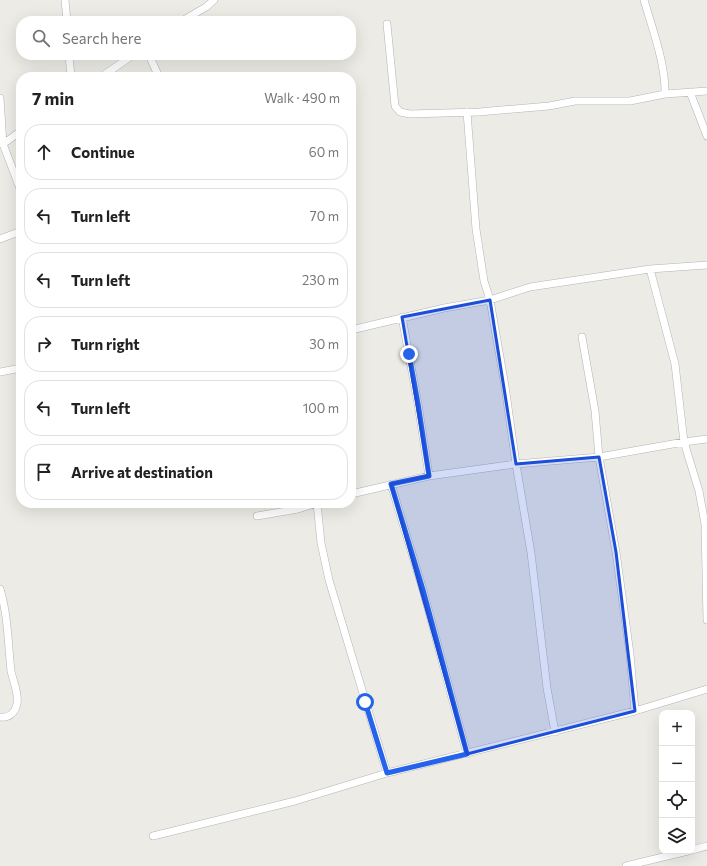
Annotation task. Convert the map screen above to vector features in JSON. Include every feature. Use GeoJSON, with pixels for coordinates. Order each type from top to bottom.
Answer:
{"type":"FeatureCollection","features":[{"type":"Feature","properties":{"kind":"street"},"geometry":{"type":"LineString","coordinates":[[65,0],[67,16]]}},
{"type":"Feature","properties":{"kind":"street"},"geometry":{"type":"LineString","coordinates":[[190,16],[214,0]]}},
{"type":"Feature","properties":{"kind":"street"},"geometry":{"type":"LineString","coordinates":[[644,0],[666,83],[665,94]]}},
{"type":"Feature","properties":{"kind":"street"},"geometry":{"type":"LineString","coordinates":[[387,24],[395,106],[400,112],[410,114],[467,112],[549,106],[575,101],[630,101],[665,94],[707,91]]}},
{"type":"Feature","properties":{"kind":"street"},"geometry":{"type":"LineString","coordinates":[[70,60],[71,72]]}},
{"type":"Feature","properties":{"kind":"street"},"geometry":{"type":"LineString","coordinates":[[108,72],[125,60]]}},
{"type":"Feature","properties":{"kind":"street"},"geometry":{"type":"LineString","coordinates":[[151,60],[157,72]]}},
{"type":"Feature","properties":{"kind":"street"},"geometry":{"type":"LineString","coordinates":[[690,92],[707,136]]}},
{"type":"Feature","properties":{"kind":"street"},"geometry":{"type":"LineString","coordinates":[[0,98],[3,144],[16,178]]}},
{"type":"Feature","properties":{"kind":"street"},"geometry":{"type":"LineString","coordinates":[[467,112],[476,229],[484,281],[490,300],[505,386],[531,553],[547,688],[555,732]]}},
{"type":"Feature","properties":{"kind":"street"},"geometry":{"type":"LineString","coordinates":[[3,144],[16,135]]}},
{"type":"Feature","properties":{"kind":"street"},"geometry":{"type":"LineString","coordinates":[[0,239],[16,233]]}},
{"type":"Feature","properties":{"kind":"street"},"geometry":{"type":"LineString","coordinates":[[356,329],[444,308],[490,300],[530,287],[650,269],[707,265]]}},
{"type":"Feature","properties":{"kind":"street"},"geometry":{"type":"LineString","coordinates":[[650,269],[675,364],[684,442],[699,491],[705,524],[707,620]]}},
{"type":"Feature","properties":{"kind":"street"},"geometry":{"type":"LineString","coordinates":[[402,318],[418,404],[429,476]]}},
{"type":"Feature","properties":{"kind":"street"},"geometry":{"type":"LineString","coordinates":[[582,337],[595,410],[599,457],[616,552],[623,615],[630,654],[635,711]]}},
{"type":"Feature","properties":{"kind":"street"},"geometry":{"type":"LineString","coordinates":[[0,372],[16,369]]}},
{"type":"Feature","properties":{"kind":"street"},"geometry":{"type":"LineString","coordinates":[[356,493],[429,476],[516,464],[599,457],[707,439]]}},
{"type":"Feature","properties":{"kind":"street"},"geometry":{"type":"LineString","coordinates":[[391,484],[423,590],[467,754]]}},
{"type":"Feature","properties":{"kind":"street"},"geometry":{"type":"LineString","coordinates":[[257,516],[301,508]]}},
{"type":"Feature","properties":{"kind":"street"},"geometry":{"type":"LineString","coordinates":[[318,508],[321,543],[329,580],[387,773]]}},
{"type":"Feature","properties":{"kind":"street"},"geometry":{"type":"LineString","coordinates":[[0,589],[12,672],[17,695],[17,704],[14,712],[9,716],[0,717]]}},
{"type":"Feature","properties":{"kind":"street"},"geometry":{"type":"LineString","coordinates":[[153,836],[295,801],[387,773],[635,711],[707,689]]}},
{"type":"Feature","properties":{"kind":"street"},"geometry":{"type":"LineString","coordinates":[[695,849],[707,846]]}},
{"type":"Feature","properties":{"kind":"street"},"geometry":{"type":"LineString","coordinates":[[631,866],[677,854]]}},
{"type":"Feature","properties":{"kind":"highlighted area"},"geometry":{"type":"Polygon","coordinates":[[[490,300],[516,464],[599,457],[616,552],[635,711],[467,754],[391,484],[429,476],[402,317],[490,300]]]}},
{"type":"Feature","properties":{"kind":"route"},"geometry":{"type":"LineString","coordinates":[[365,702],[387,773],[467,754],[423,590],[391,484],[429,476],[409,354]]}}]}
